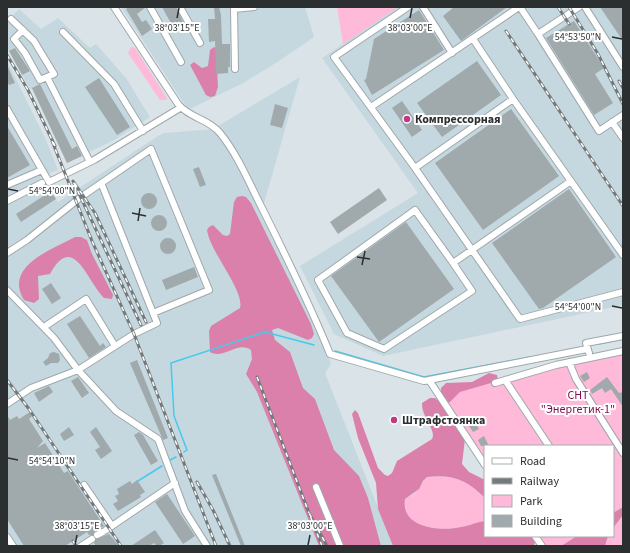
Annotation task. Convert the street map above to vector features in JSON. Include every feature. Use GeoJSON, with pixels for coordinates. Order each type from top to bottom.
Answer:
{"type":"FeatureCollection","features":[{"type":"Feature","properties":{"kind":"street"},"geometry":{"type":"LineString","coordinates":[[114,7],[180,108],[188,115],[216,128],[225,140],[248,181],[305,294],[330,354],[416,380],[429,380],[587,350]]}},
{"type":"Feature","properties":{"kind":"street"},"geometry":{"type":"LineString","coordinates":[[150,7],[181,62]]}},
{"type":"Feature","properties":{"kind":"street"},"geometry":{"type":"LineString","coordinates":[[180,7],[200,43]]}},
{"type":"Feature","properties":{"kind":"street"},"geometry":{"type":"LineString","coordinates":[[235,69],[234,9],[254,7]]}},
{"type":"Feature","properties":{"kind":"street"},"geometry":{"type":"LineString","coordinates":[[408,7],[334,57],[415,168],[520,319],[623,292]]}},
{"type":"Feature","properties":{"kind":"street"},"geometry":{"type":"LineString","coordinates":[[423,7],[452,53]]}},
{"type":"Feature","properties":{"kind":"street"},"geometry":{"type":"LineString","coordinates":[[371,107],[520,7],[599,130],[623,115]]}},
{"type":"Feature","properties":{"kind":"street"},"geometry":{"type":"LineString","coordinates":[[538,34],[579,7]]}},
{"type":"Feature","properties":{"kind":"street"},"geometry":{"type":"LineString","coordinates":[[585,7],[623,67]]}},
{"type":"Feature","properties":{"kind":"street"},"geometry":{"type":"LineString","coordinates":[[12,19],[23,30],[34,41],[54,74],[40,80],[25,53],[14,39],[23,30]]}},
{"type":"Feature","properties":{"kind":"street"},"geometry":{"type":"LineString","coordinates":[[63,32],[114,84],[142,131]]}},
{"type":"Feature","properties":{"kind":"street"},"geometry":{"type":"LineString","coordinates":[[473,39],[513,99],[623,255]]}},
{"type":"Feature","properties":{"kind":"street"},"geometry":{"type":"LineString","coordinates":[[48,77],[90,162]]}},
{"type":"Feature","properties":{"kind":"street"},"geometry":{"type":"LineString","coordinates":[[415,168],[513,99]]}},
{"type":"Feature","properties":{"kind":"street"},"geometry":{"type":"LineString","coordinates":[[7,109],[49,182],[90,162],[180,108]]}},
{"type":"Feature","properties":{"kind":"street"},"geometry":{"type":"LineString","coordinates":[[612,122],[623,138]]}},
{"type":"Feature","properties":{"kind":"street"},"geometry":{"type":"LineString","coordinates":[[7,253],[28,240],[81,197],[102,185],[151,149],[209,290],[153,313]]}},
{"type":"Feature","properties":{"kind":"street"},"geometry":{"type":"LineString","coordinates":[[7,185],[42,170]]}},
{"type":"Feature","properties":{"kind":"street"},"geometry":{"type":"LineString","coordinates":[[453,263],[572,181]]}},
{"type":"Feature","properties":{"kind":"street"},"geometry":{"type":"LineString","coordinates":[[7,201],[42,183]]}},
{"type":"Feature","properties":{"kind":"street"},"geometry":{"type":"LineString","coordinates":[[7,404],[31,388],[78,370],[134,334],[157,323],[102,185]]}},
{"type":"Feature","properties":{"kind":"street"},"geometry":{"type":"LineString","coordinates":[[415,210],[453,263],[472,291],[384,349],[347,333],[318,280],[415,210]]}},
{"type":"Feature","properties":{"kind":"street"},"geometry":{"type":"LineString","coordinates":[[7,290],[44,327],[61,346],[78,370],[116,410],[158,439],[185,511],[207,546]]}},
{"type":"Feature","properties":{"kind":"street"},"geometry":{"type":"LineString","coordinates":[[44,327],[86,299],[115,346]]}},
{"type":"Feature","properties":{"kind":"street"},"geometry":{"type":"LineString","coordinates":[[592,357],[587,350],[586,343],[623,336]]}},
{"type":"Feature","properties":{"kind":"street"},"geometry":{"type":"LineString","coordinates":[[495,383],[569,362],[623,351]]}},
{"type":"Feature","properties":{"kind":"street"},"geometry":{"type":"LineString","coordinates":[[569,362],[576,378],[623,453]]}},
{"type":"Feature","properties":{"kind":"street"},"geometry":{"type":"LineString","coordinates":[[429,380],[484,463]]}},
{"type":"Feature","properties":{"kind":"street"},"geometry":{"type":"LineString","coordinates":[[505,380],[548,445]]}},
{"type":"Feature","properties":{"kind":"street"},"geometry":{"type":"LineString","coordinates":[[81,546],[174,483]]}},
{"type":"Feature","properties":{"kind":"street"},"geometry":{"type":"LineString","coordinates":[[84,485],[102,532]]}},
{"type":"Feature","properties":{"kind":"street"},"geometry":{"type":"LineString","coordinates":[[316,487],[340,546]]}},
{"type":"Feature","properties":{"kind":"street"},"geometry":{"type":"LineString","coordinates":[[7,537],[13,546]]}},
{"type":"Feature","properties":{"kind":"street"},"geometry":{"type":"LineString","coordinates":[[536,537],[542,546]]}},
{"type":"Feature","properties":{"kind":"shaded area"},"geometry":{"type":"Polygon","coordinates":[[[121,7],[305,7],[314,37],[243,83],[190,109],[187,108],[121,7]]]}},
{"type":"Feature","properties":{"kind":"shaded area"},"geometry":{"type":"Polygon","coordinates":[[[398,7],[623,7],[623,305],[383,356],[334,334],[300,266],[418,193],[322,58],[398,7]]]}},
{"type":"Feature","properties":{"kind":"shaded area"},"geometry":{"type":"Polygon","coordinates":[[[19,9],[41,29],[58,18],[90,48],[96,44],[126,78],[150,117],[116,139],[67,163],[32,89],[30,89],[7,48],[7,21],[19,9]]]}},
{"type":"Feature","properties":{"kind":"shaded area"},"geometry":{"type":"Polygon","coordinates":[[[214,47],[216,48],[218,87],[215,96],[210,97],[206,95],[190,65],[194,62],[202,68],[208,66],[210,50],[214,47]]]}},
{"type":"Feature","properties":{"kind":"shaded area"},"geometry":{"type":"Polygon","coordinates":[[[7,61],[46,140],[58,170],[40,177],[58,202],[164,133],[215,129],[243,175],[318,329],[331,364],[325,373],[393,546],[7,546],[7,61]]]}},
{"type":"Feature","properties":{"kind":"shaded area"},"geometry":{"type":"Polygon","coordinates":[[[300,77],[263,207],[240,163],[218,126],[300,77]]]}},
{"type":"Feature","properties":{"kind":"shaded area"},"geometry":{"type":"Polygon","coordinates":[[[237,197],[246,197],[251,203],[311,324],[314,334],[312,338],[308,340],[278,328],[272,330],[275,340],[290,352],[303,388],[315,399],[334,450],[359,476],[368,498],[381,546],[319,546],[257,392],[246,374],[252,359],[251,350],[241,347],[220,354],[210,352],[209,331],[211,326],[240,308],[240,301],[233,282],[209,239],[207,230],[213,225],[223,235],[227,236],[230,234],[234,202],[237,197]]]}},
{"type":"Feature","properties":{"kind":"shaded area"},"geometry":{"type":"Polygon","coordinates":[[[75,237],[81,237],[87,240],[92,254],[113,295],[112,299],[104,298],[79,264],[73,258],[66,257],[58,262],[50,274],[38,276],[39,299],[34,303],[24,300],[19,288],[20,278],[25,268],[33,260],[44,253],[75,237]]]}},
{"type":"Feature","properties":{"kind":"shaded area"},"geometry":{"type":"Polygon","coordinates":[[[489,373],[497,375],[498,381],[460,392],[449,403],[441,394],[441,388],[446,383],[472,382],[489,373]]]}},
{"type":"Feature","properties":{"kind":"shaded area"},"geometry":{"type":"Polygon","coordinates":[[[430,398],[435,398],[440,402],[465,439],[462,464],[469,472],[484,480],[484,497],[472,487],[459,480],[444,476],[427,477],[419,489],[405,499],[405,509],[409,516],[415,522],[424,526],[443,529],[484,521],[484,537],[532,537],[535,542],[534,546],[393,546],[378,509],[376,483],[358,438],[352,414],[355,410],[358,413],[378,468],[388,476],[392,473],[397,461],[432,439],[433,435],[422,408],[422,403],[430,398]]]}},
{"type":"Feature","properties":{"kind":"shaded area"},"geometry":{"type":"Polygon","coordinates":[[[623,507],[623,515],[614,527],[614,512],[623,507]]]}},
{"type":"Feature","properties":{"kind":"shaded area"},"geometry":{"type":"Polygon","coordinates":[[[575,537],[608,537],[605,546],[561,546],[575,537]]]}},
{"type":"Feature","properties":{"kind":"green space"},"geometry":{"type":"Polygon","coordinates":[[[337,7],[398,7],[343,44],[337,7]]]}},
{"type":"Feature","properties":{"kind":"green space"},"geometry":{"type":"Polygon","coordinates":[[[131,47],[135,48],[167,98],[166,100],[160,100],[128,53],[131,47]]]}},
{"type":"Feature","properties":{"kind":"green space","name":"СНТ \"Энергетик-1\""},"geometry":{"type":"Polygon","coordinates":[[[623,349],[623,507],[614,512],[614,445],[484,445],[484,458],[449,403],[460,392],[553,364],[623,349]]]}},
{"type":"Feature","properties":{"kind":"green space"},"geometry":{"type":"Polygon","coordinates":[[[444,476],[459,480],[472,487],[484,497],[484,521],[443,529],[424,526],[415,522],[405,509],[405,499],[415,493],[427,477],[444,476]]]}},
{"type":"Feature","properties":{"kind":"green space"},"geometry":{"type":"Polygon","coordinates":[[[623,515],[623,546],[605,546],[608,537],[614,537],[614,527],[623,515]]]}},
{"type":"Feature","properties":{"kind":"green space"},"geometry":{"type":"Polygon","coordinates":[[[539,537],[575,537],[561,546],[545,546],[539,537]]]}},
{"type":"Feature","properties":{"kind":"building"},"geometry":{"type":"Polygon","coordinates":[[[129,7],[146,7],[137,14],[142,22],[146,20],[152,29],[142,36],[126,9],[129,7]]]}},
{"type":"Feature","properties":{"kind":"building"},"geometry":{"type":"Polygon","coordinates":[[[162,7],[176,7],[183,22],[173,27],[162,7]]]}},
{"type":"Feature","properties":{"kind":"building"},"geometry":{"type":"Polygon","coordinates":[[[214,7],[219,7],[221,15],[222,44],[230,44],[230,67],[228,67],[228,73],[216,74],[215,41],[209,42],[208,19],[215,19],[214,7]]]}},
{"type":"Feature","properties":{"kind":"building"},"geometry":{"type":"Polygon","coordinates":[[[454,7],[507,7],[461,41],[443,16],[454,7]]]}},
{"type":"Feature","properties":{"kind":"building"},"geometry":{"type":"Polygon","coordinates":[[[600,7],[623,7],[623,41],[600,7]]]}},
{"type":"Feature","properties":{"kind":"building"},"geometry":{"type":"Polygon","coordinates":[[[419,10],[444,50],[372,95],[364,80],[366,79],[374,39],[419,10]]]}},
{"type":"Feature","properties":{"kind":"building"},"geometry":{"type":"Polygon","coordinates":[[[574,21],[604,68],[595,74],[613,103],[594,115],[546,38],[574,21]]]}},
{"type":"Feature","properties":{"kind":"building"},"geometry":{"type":"Polygon","coordinates":[[[15,48],[30,71],[22,75],[9,51],[15,48]]]}},
{"type":"Feature","properties":{"kind":"building"},"geometry":{"type":"Polygon","coordinates":[[[477,61],[501,95],[442,137],[417,103],[477,61]]]}},
{"type":"Feature","properties":{"kind":"building"},"geometry":{"type":"Polygon","coordinates":[[[7,65],[15,83],[9,85],[7,81],[7,65]]]}},
{"type":"Feature","properties":{"kind":"building"},"geometry":{"type":"Polygon","coordinates":[[[99,78],[130,127],[117,135],[85,87],[99,78]]]}},
{"type":"Feature","properties":{"kind":"building"},"geometry":{"type":"Polygon","coordinates":[[[40,84],[72,149],[77,146],[82,156],[67,163],[32,88],[40,84]]]}},
{"type":"Feature","properties":{"kind":"building","name":"Компрессорная"},"geometry":{"type":"Polygon","coordinates":[[[402,101],[422,130],[412,137],[392,108],[402,101]]]}},
{"type":"Feature","properties":{"kind":"building"},"geometry":{"type":"Polygon","coordinates":[[[275,104],[288,108],[282,128],[270,125],[275,104]]]}},
{"type":"Feature","properties":{"kind":"building"},"geometry":{"type":"Polygon","coordinates":[[[511,109],[559,176],[483,230],[435,163],[511,109]]]}},
{"type":"Feature","properties":{"kind":"building"},"geometry":{"type":"Polygon","coordinates":[[[7,126],[30,165],[7,178],[7,126]]]}},
{"type":"Feature","properties":{"kind":"building"},"geometry":{"type":"Polygon","coordinates":[[[199,167],[206,185],[200,187],[193,169],[199,167]]]}},
{"type":"Feature","properties":{"kind":"building"},"geometry":{"type":"Polygon","coordinates":[[[379,188],[387,200],[338,234],[330,222],[379,188]]]}},
{"type":"Feature","properties":{"kind":"building"},"geometry":{"type":"Polygon","coordinates":[[[569,189],[616,257],[543,308],[539,309],[492,243],[569,189]]]}},
{"type":"Feature","properties":{"kind":"building"},"geometry":{"type":"Polygon","coordinates":[[[51,191],[56,199],[21,222],[16,214],[51,191]]]}},
{"type":"Feature","properties":{"kind":"building"},"geometry":{"type":"Polygon","coordinates":[[[149,193],[156,198],[157,201],[152,208],[149,209],[142,204],[141,201],[146,194],[149,193]]]}},
{"type":"Feature","properties":{"kind":"building"},"geometry":{"type":"Polygon","coordinates":[[[159,215],[166,220],[167,223],[162,230],[159,231],[152,226],[151,223],[156,216],[159,215]]]}},
{"type":"Feature","properties":{"kind":"building"},"geometry":{"type":"Polygon","coordinates":[[[406,222],[454,289],[379,342],[331,276],[406,222]]]}},
{"type":"Feature","properties":{"kind":"building"},"geometry":{"type":"Polygon","coordinates":[[[168,238],[175,243],[176,246],[171,253],[168,254],[161,249],[160,246],[165,239],[168,238]]]}},
{"type":"Feature","properties":{"kind":"building"},"geometry":{"type":"Polygon","coordinates":[[[194,267],[198,277],[166,290],[162,280],[194,267]]]}},
{"type":"Feature","properties":{"kind":"building"},"geometry":{"type":"Polygon","coordinates":[[[51,283],[61,298],[52,304],[42,289],[51,283]]]}},
{"type":"Feature","properties":{"kind":"building"},"geometry":{"type":"Polygon","coordinates":[[[80,316],[100,346],[103,343],[106,347],[89,358],[67,324],[80,316]]]}},
{"type":"Feature","properties":{"kind":"building"},"geometry":{"type":"Polygon","coordinates":[[[54,352],[59,354],[60,360],[58,363],[51,363],[46,366],[43,362],[48,358],[50,353],[54,352]]]}},
{"type":"Feature","properties":{"kind":"building"},"geometry":{"type":"Polygon","coordinates":[[[137,360],[168,438],[163,440],[130,363],[137,360]]]}},
{"type":"Feature","properties":{"kind":"building"},"geometry":{"type":"Polygon","coordinates":[[[587,372],[590,378],[584,382],[580,376],[587,372]]]}},
{"type":"Feature","properties":{"kind":"building"},"geometry":{"type":"Polygon","coordinates":[[[78,377],[89,393],[82,398],[71,381],[78,377]]]}},
{"type":"Feature","properties":{"kind":"building"},"geometry":{"type":"Polygon","coordinates":[[[607,377],[619,393],[623,392],[623,407],[611,389],[605,393],[602,388],[592,394],[590,390],[607,377]]]}},
{"type":"Feature","properties":{"kind":"building"},"geometry":{"type":"Polygon","coordinates":[[[49,386],[53,392],[39,402],[34,393],[49,386]]]}},
{"type":"Feature","properties":{"kind":"building"},"geometry":{"type":"Polygon","coordinates":[[[30,412],[32,416],[29,419],[43,441],[37,448],[45,443],[64,473],[68,471],[104,526],[95,531],[93,535],[89,535],[87,532],[65,546],[24,546],[7,519],[7,415],[10,420],[17,416],[19,419],[30,412]]]}},
{"type":"Feature","properties":{"kind":"building"},"geometry":{"type":"Polygon","coordinates":[[[472,418],[479,429],[473,432],[466,422],[472,418]]]}},
{"type":"Feature","properties":{"kind":"building"},"geometry":{"type":"Polygon","coordinates":[[[69,427],[74,435],[64,441],[60,434],[69,427]]]}},
{"type":"Feature","properties":{"kind":"building"},"geometry":{"type":"Polygon","coordinates":[[[96,427],[112,451],[101,459],[95,450],[100,447],[90,432],[96,427]]]}},
{"type":"Feature","properties":{"kind":"building"},"geometry":{"type":"Polygon","coordinates":[[[139,432],[143,435],[158,461],[151,465],[134,435],[139,432]]]}},
{"type":"Feature","properties":{"kind":"building"},"geometry":{"type":"Polygon","coordinates":[[[484,436],[488,445],[481,446],[478,440],[484,436]]]}},
{"type":"Feature","properties":{"kind":"building"},"geometry":{"type":"Polygon","coordinates":[[[216,474],[245,546],[241,546],[212,475],[216,474]]]}},
{"type":"Feature","properties":{"kind":"building"},"geometry":{"type":"Polygon","coordinates":[[[137,480],[145,492],[140,495],[141,497],[118,511],[113,504],[118,501],[115,496],[119,494],[117,489],[130,481],[132,484],[137,480]]]}},
{"type":"Feature","properties":{"kind":"building"},"geometry":{"type":"Polygon","coordinates":[[[167,494],[195,536],[183,544],[155,502],[167,494]]]}},
{"type":"Feature","properties":{"kind":"building"},"geometry":{"type":"Polygon","coordinates":[[[155,530],[164,543],[159,546],[154,543],[149,546],[131,546],[155,530]]]}},
{"type":"Feature","properties":{"kind":"building"},"geometry":{"type":"Polygon","coordinates":[[[109,534],[119,546],[96,546],[94,543],[96,539],[109,534]]]}},
{"type":"Feature","properties":{"kind":"waterway"},"geometry":{"type":"LineString","coordinates":[[184,452],[187,450],[174,416],[171,363],[265,332],[314,345]]}},
{"type":"Feature","properties":{"kind":"waterway"},"geometry":{"type":"LineString","coordinates":[[599,344],[623,339]]}},
{"type":"Feature","properties":{"kind":"waterway"},"geometry":{"type":"LineString","coordinates":[[335,351],[424,377],[530,357]]}},
{"type":"Feature","properties":{"kind":"waterway"},"geometry":{"type":"LineString","coordinates":[[170,460],[176,457]]}},
{"type":"Feature","properties":{"kind":"waterway"},"geometry":{"type":"LineString","coordinates":[[138,481],[162,466]]}},
{"type":"Feature","properties":{"kind":"railway"},"geometry":{"type":"LineString","coordinates":[[558,7],[569,24]]}},
{"type":"Feature","properties":{"kind":"railway"},"geometry":{"type":"LineString","coordinates":[[569,7],[598,54],[623,104]]}},
{"type":"Feature","properties":{"kind":"railway"},"geometry":{"type":"LineString","coordinates":[[506,31],[623,206]]}},
{"type":"Feature","properties":{"kind":"railway"},"geometry":{"type":"LineString","coordinates":[[7,55],[28,90],[55,146]]}},
{"type":"Feature","properties":{"kind":"railway"},"geometry":{"type":"LineString","coordinates":[[619,81],[623,88]]}},
{"type":"Feature","properties":{"kind":"railway"},"geometry":{"type":"LineString","coordinates":[[52,141],[92,241],[134,334],[216,546]]}},
{"type":"Feature","properties":{"kind":"railway"},"geometry":{"type":"LineString","coordinates":[[141,325],[73,181],[95,213],[146,322]]}},
{"type":"Feature","properties":{"kind":"railway"},"geometry":{"type":"LineString","coordinates":[[257,377],[309,513]]}},
{"type":"Feature","properties":{"kind":"railway"},"geometry":{"type":"LineString","coordinates":[[7,380],[29,409],[121,546]]}},
{"type":"Feature","properties":{"kind":"railway"},"geometry":{"type":"LineString","coordinates":[[197,482],[213,510],[230,546]]}},
{"type":"Feature","properties":{"kind":"railway"},"geometry":{"type":"LineString","coordinates":[[322,546],[309,513],[327,546]]}},
{"type":"Feature","properties":{"kind":"railway"},"geometry":{"type":"LineString","coordinates":[[73,541],[76,546]]}},
{"type":"Feature","properties":{"kind":"place","name":"Компрессорная"},"geometry":{"type":"Point","coordinates":[407,119]}},
{"type":"Feature","properties":{"kind":"place","name":"Штрафстоянка"},"geometry":{"type":"Point","coordinates":[394,420]}}]}
